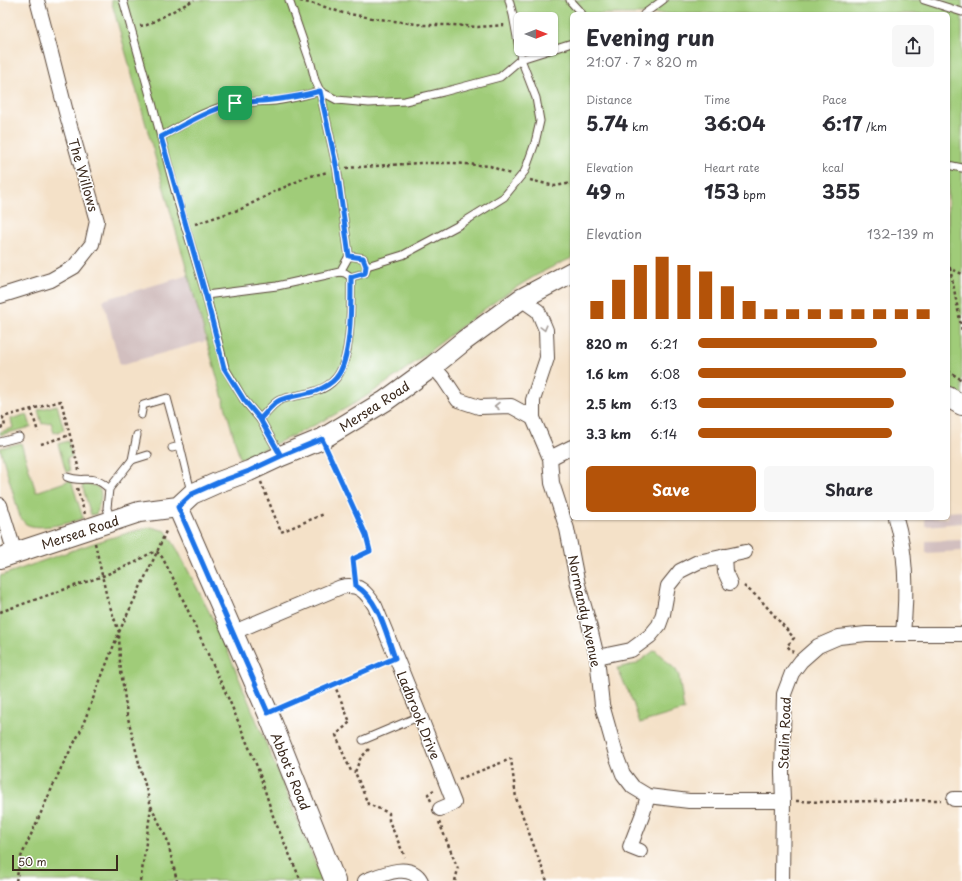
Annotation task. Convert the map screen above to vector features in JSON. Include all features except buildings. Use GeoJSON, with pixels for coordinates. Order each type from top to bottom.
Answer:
{"type":"FeatureCollection","features":[{"type":"Feature","properties":{"kind":"main road","name":"Mersea Road"},"geometry":{"type":"LineString","coordinates":[[8,555],[139,512],[185,501],[219,482],[249,471],[322,439],[380,404],[522,299],[570,273]]}},
{"type":"Feature","properties":{"kind":"main road"},"geometry":{"type":"LineString","coordinates":[[950,398],[962,405]]}},
{"type":"Feature","properties":{"kind":"main road","name":"Abbot's Road"},"geometry":{"type":"LineString","coordinates":[[185,501],[234,632],[335,881]]}},
{"type":"Feature","properties":{"kind":"street","name":"The Willows"},"geometry":{"type":"LineString","coordinates":[[0,296],[52,280],[74,266],[92,244],[97,221],[66,112],[52,53],[37,0]]}},
{"type":"Feature","properties":{"kind":"street","name":"Normandy Avenue"},"geometry":{"type":"LineString","coordinates":[[522,299],[538,311],[546,330],[547,358],[533,400],[533,418],[550,458],[552,483],[567,529],[578,584],[597,656],[602,705],[623,774],[633,786],[648,796],[689,801],[783,801]]}},
{"type":"Feature","properties":{"kind":"street"},"geometry":{"type":"LineString","coordinates":[[433,366],[458,400],[479,406],[511,406],[533,418]]}},
{"type":"Feature","properties":{"kind":"street"},"geometry":{"type":"LineString","coordinates":[[550,458],[570,448]]}},
{"type":"Feature","properties":{"kind":"street"},"geometry":{"type":"LineString","coordinates":[[0,505],[8,555]]}},
{"type":"Feature","properties":{"kind":"street"},"geometry":{"type":"LineString","coordinates":[[897,520],[902,537],[905,573],[905,612],[903,633]]}},
{"type":"Feature","properties":{"kind":"street"},"geometry":{"type":"LineString","coordinates":[[597,656],[631,650],[650,636],[658,625],[663,614],[668,586],[680,571],[698,562],[745,552]]}},
{"type":"Feature","properties":{"kind":"street"},"geometry":{"type":"LineString","coordinates":[[724,556],[725,572],[730,583]]}},
{"type":"Feature","properties":{"kind":"street"},"geometry":{"type":"LineString","coordinates":[[234,632],[341,587],[350,585],[356,586]]}},
{"type":"Feature","properties":{"kind":"street","name":"Ladbrook Drive"},"geometry":{"type":"LineString","coordinates":[[356,586],[362,590],[376,606],[395,658],[420,716],[454,803],[440,809]]}},
{"type":"Feature","properties":{"kind":"street","name":"Stalin Road"},"geometry":{"type":"LineString","coordinates":[[782,881],[784,694],[792,673],[818,646],[839,637],[866,634],[903,633],[962,634]]}},
{"type":"Feature","properties":{"kind":"street"},"geometry":{"type":"LineString","coordinates":[[629,847],[642,816],[648,796]]}},
{"type":"Feature","properties":{"kind":"street"},"geometry":{"type":"LineString","coordinates":[[365,881],[395,871],[409,871],[419,877],[421,881]]}},
{"type":"Feature","properties":{"kind":"lane"},"geometry":{"type":"LineString","coordinates":[[123,0],[206,296],[224,368],[244,400],[260,419],[281,456]]}},
{"type":"Feature","properties":{"kind":"lane"},"geometry":{"type":"LineString","coordinates":[[289,0],[320,91],[337,169],[349,256],[340,272]]}},
{"type":"Feature","properties":{"kind":"lane"},"geometry":{"type":"LineString","coordinates":[[509,0],[514,21]]}},
{"type":"Feature","properties":{"kind":"lane"},"geometry":{"type":"LineString","coordinates":[[570,0],[580,12]]}},
{"type":"Feature","properties":{"kind":"lane"},"geometry":{"type":"LineString","coordinates":[[647,12],[663,0]]}},
{"type":"Feature","properties":{"kind":"lane"},"geometry":{"type":"LineString","coordinates":[[924,0],[962,12]]}},
{"type":"Feature","properties":{"kind":"lane"},"geometry":{"type":"LineString","coordinates":[[161,137],[202,114],[235,103],[276,101],[320,91],[337,100],[369,103],[405,101],[500,78],[521,58],[570,44]]}},
{"type":"Feature","properties":{"kind":"lane"},"geometry":{"type":"LineString","coordinates":[[366,266],[403,255],[459,225],[504,197],[525,171],[540,121],[536,98],[521,58]]}},
{"type":"Feature","properties":{"kind":"lane"},"geometry":{"type":"LineString","coordinates":[[950,165],[962,168]]}},
{"type":"Feature","properties":{"kind":"lane"},"geometry":{"type":"LineString","coordinates":[[206,296],[277,286],[340,272],[351,277],[365,273],[366,266],[363,258],[349,256]]}},
{"type":"Feature","properties":{"kind":"lane"},"geometry":{"type":"LineString","coordinates":[[260,419],[279,400],[316,391],[329,385],[337,378],[347,352],[351,304],[351,277]]}},
{"type":"Feature","properties":{"kind":"lane"},"geometry":{"type":"LineString","coordinates":[[141,415],[143,405],[167,398],[180,446],[185,501]]}},
{"type":"Feature","properties":{"kind":"lane"},"geometry":{"type":"LineString","coordinates":[[111,521],[107,508],[109,489],[132,460],[137,435]]}},
{"type":"Feature","properties":{"kind":"lane"},"geometry":{"type":"LineString","coordinates":[[0,442],[19,437]]}},
{"type":"Feature","properties":{"kind":"lane"},"geometry":{"type":"LineString","coordinates":[[172,448],[180,446]]}},
{"type":"Feature","properties":{"kind":"lane"},"geometry":{"type":"LineString","coordinates":[[132,460],[148,455]]}},
{"type":"Feature","properties":{"kind":"lane"},"geometry":{"type":"LineString","coordinates":[[67,476],[78,480],[90,479],[102,482],[109,489]]}},
{"type":"Feature","properties":{"kind":"lane"},"geometry":{"type":"LineString","coordinates":[[363,740],[420,716]]}},
{"type":"Feature","properties":{"kind":"path"},"geometry":{"type":"LineString","coordinates":[[130,27],[147,25],[194,0]]}},
{"type":"Feature","properties":{"kind":"path"},"geometry":{"type":"LineString","coordinates":[[296,0],[372,18],[424,26],[453,25],[478,27],[514,25]]}},
{"type":"Feature","properties":{"kind":"path"},"geometry":{"type":"LineString","coordinates":[[519,178],[555,186],[570,183]]}},
{"type":"Feature","properties":{"kind":"path"},"geometry":{"type":"LineString","coordinates":[[950,268],[962,274]]}},
{"type":"Feature","properties":{"kind":"path"},"geometry":{"type":"LineString","coordinates":[[950,272],[962,331]]}},
{"type":"Feature","properties":{"kind":"path"},"geometry":{"type":"LineString","coordinates":[[950,372],[962,380]]}},
{"type":"Feature","properties":{"kind":"path"},"geometry":{"type":"LineString","coordinates":[[0,428],[5,426],[2,417],[61,401],[70,435],[89,529],[95,543],[107,598],[119,632],[120,663],[127,714],[151,806],[167,839],[177,881]]}},
{"type":"Feature","properties":{"kind":"path"},"geometry":{"type":"LineString","coordinates":[[31,409],[38,432]]}},
{"type":"Feature","properties":{"kind":"path"},"geometry":{"type":"LineString","coordinates":[[41,444],[70,435]]}},
{"type":"Feature","properties":{"kind":"path"},"geometry":{"type":"LineString","coordinates":[[322,439],[366,535],[370,551],[353,559],[356,586]]}},
{"type":"Feature","properties":{"kind":"path"},"geometry":{"type":"LineString","coordinates":[[249,471],[259,477],[281,532],[324,514]]}},
{"type":"Feature","properties":{"kind":"path"},"geometry":{"type":"LineString","coordinates":[[16,881],[21,857],[62,766],[80,732],[119,632],[166,530]]}},
{"type":"Feature","properties":{"kind":"path"},"geometry":{"type":"LineString","coordinates":[[0,612],[103,576],[136,562],[153,552],[157,552]]}},
{"type":"Feature","properties":{"kind":"path"},"geometry":{"type":"LineString","coordinates":[[157,552],[162,557],[174,578],[230,702],[258,769],[274,818],[301,881]]}},
{"type":"Feature","properties":{"kind":"path"},"geometry":{"type":"LineString","coordinates":[[730,583],[739,582],[759,598],[794,638],[787,646],[802,661]]}},
{"type":"Feature","properties":{"kind":"path"},"geometry":{"type":"LineString","coordinates":[[268,713],[395,658]]}},
{"type":"Feature","properties":{"kind":"path"},"geometry":{"type":"LineString","coordinates":[[334,684],[350,722],[336,735],[342,753],[351,771],[355,772],[368,804],[389,813],[389,821],[407,863]]}},
{"type":"Feature","properties":{"kind":"path"},"geometry":{"type":"LineString","coordinates":[[355,772],[360,759],[372,746],[374,742],[374,735]]}},
{"type":"Feature","properties":{"kind":"path"},"geometry":{"type":"LineString","coordinates":[[446,785],[511,759],[516,798],[547,881]]}},
{"type":"Feature","properties":{"kind":"path"},"geometry":{"type":"LineString","coordinates":[[783,801],[820,802],[958,799]]}},
{"type":"Feature","properties":{"kind":"path"},"geometry":{"type":"LineString","coordinates":[[140,881],[151,806]]}},
{"type":"Feature","properties":{"kind":"shaded area"},"geometry":{"type":"Polygon","coordinates":[[[189,275],[206,341],[120,365],[103,300],[189,275]]]}},
{"type":"Feature","properties":{"kind":"shaded area"},"geometry":{"type":"Polygon","coordinates":[[[962,511],[962,523],[925,526],[925,520],[950,520],[950,512],[962,511]]]}},
{"type":"Feature","properties":{"kind":"shaded area"},"geometry":{"type":"Polygon","coordinates":[[[962,540],[962,551],[926,553],[926,541],[962,540]]]}},
{"type":"Feature","properties":{"kind":"green space"},"geometry":{"type":"Polygon","coordinates":[[[111,0],[962,0],[962,395],[950,387],[950,12],[570,12],[570,259],[524,283],[501,298],[374,391],[338,413],[299,433],[240,459],[111,0]]]}},
{"type":"Feature","properties":{"kind":"green space"},"geometry":{"type":"Polygon","coordinates":[[[57,405],[64,430],[54,433],[51,422],[42,424],[38,410],[57,405]]]}},
{"type":"Feature","properties":{"kind":"green space"},"geometry":{"type":"Polygon","coordinates":[[[27,414],[31,427],[0,435],[0,432],[13,428],[11,419],[27,414]]]}},
{"type":"Feature","properties":{"kind":"green space"},"geometry":{"type":"Polygon","coordinates":[[[68,441],[72,457],[67,458],[70,471],[66,472],[58,444],[68,441]]]}},
{"type":"Feature","properties":{"kind":"green space"},"geometry":{"type":"Polygon","coordinates":[[[21,443],[36,492],[71,480],[83,518],[63,524],[38,527],[31,526],[24,522],[20,517],[0,448],[21,443]]]}},
{"type":"Feature","properties":{"kind":"green space"},"geometry":{"type":"Polygon","coordinates":[[[82,485],[96,486],[101,492],[100,502],[96,514],[91,515],[82,485]]]}},
{"type":"Feature","properties":{"kind":"green space"},"geometry":{"type":"Polygon","coordinates":[[[151,527],[166,531],[177,549],[221,635],[323,881],[0,881],[0,576],[94,543],[151,527]]]}},
{"type":"Feature","properties":{"kind":"green space"},"geometry":{"type":"Polygon","coordinates":[[[655,650],[676,670],[679,676],[684,710],[640,723],[632,700],[617,668],[636,664],[655,650]]]}},
{"type":"Feature","properties":{"kind":"route"},"geometry":{"type":"LineString","coordinates":[[235,103],[202,114],[161,137],[178,202],[206,296],[224,368],[244,400],[260,419],[281,456],[249,471],[192,494],[178,507],[212,587],[234,632],[268,713],[395,658],[376,606],[370,598],[356,586],[353,559],[370,551],[366,535],[322,439],[281,456],[273,443],[260,419],[279,400],[316,391],[329,385],[337,378],[347,352],[351,277],[365,273],[366,266],[363,258],[349,256],[337,169],[320,91],[276,101],[235,103]]}}]}
